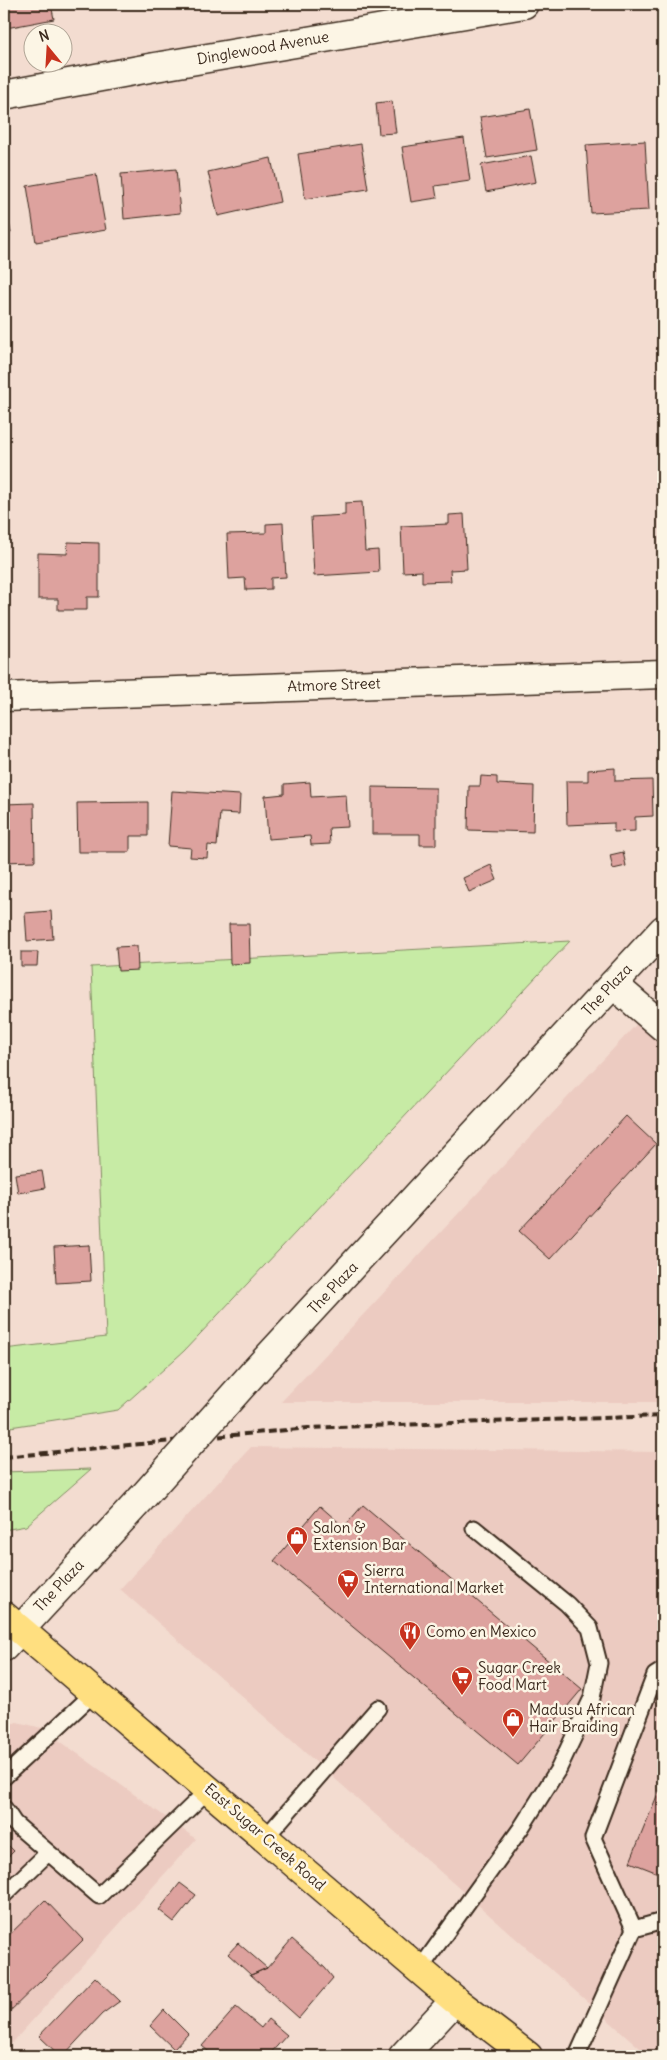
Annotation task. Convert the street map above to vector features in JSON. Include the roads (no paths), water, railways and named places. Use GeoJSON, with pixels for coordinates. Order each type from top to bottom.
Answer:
{"type":"FeatureCollection","features":[{"type":"Feature","properties":{"kind":"main road","name":"East Sugar Creek Road"},"geometry":{"type":"LineString","coordinates":[[9,1631],[94,1693],[209,1788],[455,2000],[528,2056]]}},
{"type":"Feature","properties":{"kind":"street","name":"Dinglewood Avenue"},"geometry":{"type":"LineString","coordinates":[[4,95],[155,66],[524,4]]}},
{"type":"Feature","properties":{"kind":"street","name":"Atmore Street"},"geometry":{"type":"LineString","coordinates":[[4,697],[663,674]]}},
{"type":"Feature","properties":{"kind":"street","name":"The Plaza"},"geometry":{"type":"LineString","coordinates":[[9,1631],[141,1499],[255,1372],[663,930]]}},
{"type":"Feature","properties":{"kind":"street"},"geometry":{"type":"LineString","coordinates":[[613,984],[663,1027]]}},
{"type":"Feature","properties":{"kind":"street"},"geometry":{"type":"LineString","coordinates":[[403,2056],[455,2000]]}},
{"type":"Feature","properties":{"kind":"lane"},"geometry":{"type":"LineString","coordinates":[[420,1969],[521,1828],[559,1768],[592,1698],[599,1663],[590,1628],[567,1604],[474,1528]]}},
{"type":"Feature","properties":{"kind":"lane"},"geometry":{"type":"LineString","coordinates":[[577,2056],[634,1929],[593,1838],[655,1675],[663,1670]]}},
{"type":"Feature","properties":{"kind":"lane"},"geometry":{"type":"LineString","coordinates":[[4,1777],[94,1693]]}},
{"type":"Feature","properties":{"kind":"lane"},"geometry":{"type":"LineString","coordinates":[[266,1837],[378,1708]]}},
{"type":"Feature","properties":{"kind":"lane"},"geometry":{"type":"LineString","coordinates":[[4,1808],[14,1823],[99,1896],[209,1788]]}},
{"type":"Feature","properties":{"kind":"lane"},"geometry":{"type":"LineString","coordinates":[[4,1894],[48,1852]]}},
{"type":"Feature","properties":{"kind":"lane"},"geometry":{"type":"LineString","coordinates":[[634,1929],[663,1922]]}},
{"type":"Feature","properties":{"kind":"railway"},"geometry":{"type":"LineString","coordinates":[[4,1457],[308,1428],[663,1416]]}},
{"type":"Feature","properties":{"kind":"place","name":"Salon & Extension Bar"},"geometry":{"type":"Point","coordinates":[297,1556]}},
{"type":"Feature","properties":{"kind":"place","name":"Sierra International Market"},"geometry":{"type":"Point","coordinates":[348,1599]}},
{"type":"Feature","properties":{"kind":"place","name":"Como en Mexico"},"geometry":{"type":"Point","coordinates":[410,1651]}},
{"type":"Feature","properties":{"kind":"place","name":"Sugar Creek Food Mart"},"geometry":{"type":"Point","coordinates":[462,1696]}},
{"type":"Feature","properties":{"kind":"place","name":"Madusu African Hair Braiding"},"geometry":{"type":"Point","coordinates":[513,1738]}}]}
